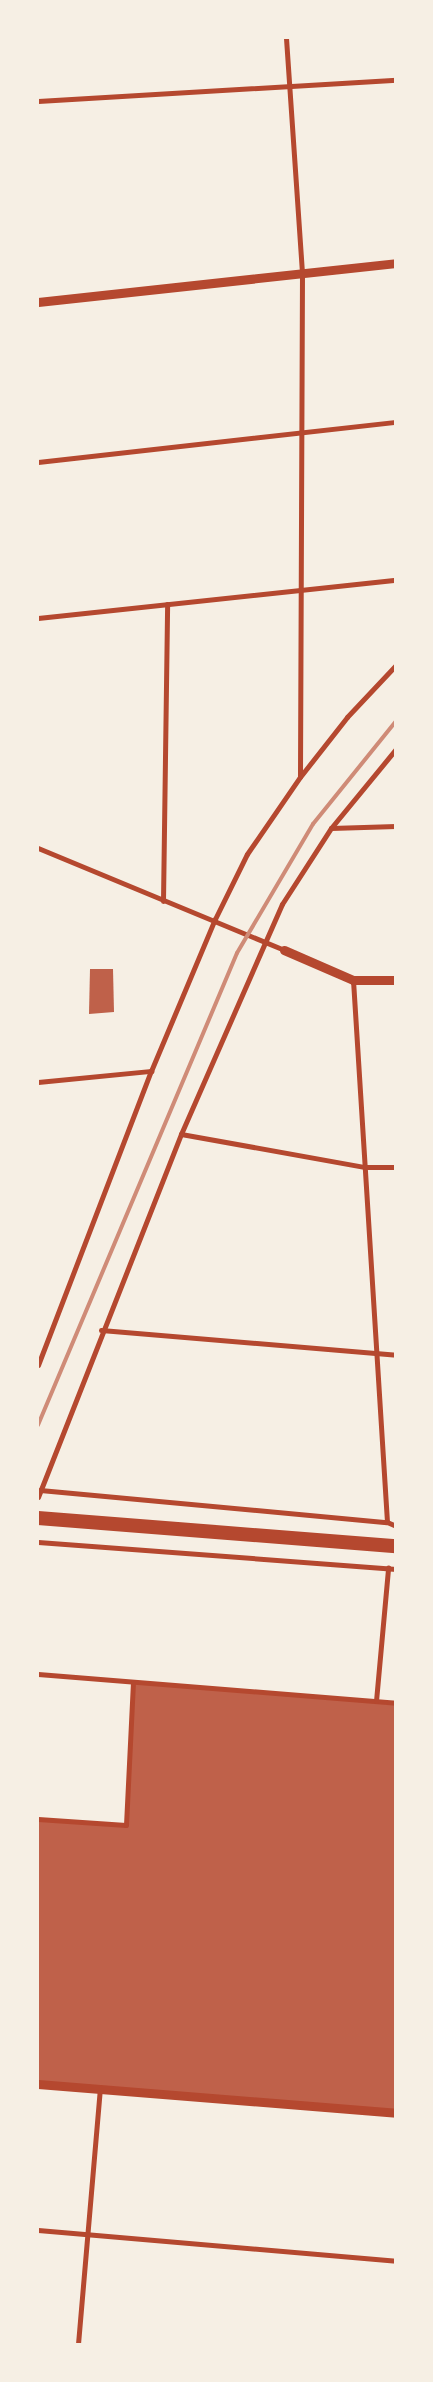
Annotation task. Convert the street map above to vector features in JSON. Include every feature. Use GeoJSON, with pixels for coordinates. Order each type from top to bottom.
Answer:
{"type":"FeatureCollection","features":[{"type":"Feature","properties":{"kind":"highway"},"geometry":{"type":"LineString","coordinates":[[38,1518],[396,1546]]}},
{"type":"Feature","properties":{"kind":"street"},"geometry":{"type":"LineString","coordinates":[[286,38],[302,274],[300,777]]}},
{"type":"Feature","properties":{"kind":"street"},"geometry":{"type":"LineString","coordinates":[[38,101],[290,88],[396,80]]}},
{"type":"Feature","properties":{"kind":"street"},"geometry":{"type":"LineString","coordinates":[[38,302],[396,263]]}},
{"type":"Feature","properties":{"kind":"street"},"geometry":{"type":"LineString","coordinates":[[38,462],[396,422]]}},
{"type":"Feature","properties":{"kind":"street"},"geometry":{"type":"LineString","coordinates":[[38,618],[396,580]]}},
{"type":"Feature","properties":{"kind":"street"},"geometry":{"type":"LineString","coordinates":[[164,901],[167,604]]}},
{"type":"Feature","properties":{"kind":"street"},"geometry":{"type":"LineString","coordinates":[[38,1365],[151,1071],[215,919],[247,854],[300,777],[347,717],[396,665]]}},
{"type":"Feature","properties":{"kind":"street"},"geometry":{"type":"LineString","coordinates":[[38,1496],[101,1330],[181,1134],[282,904],[331,828],[396,749]]}},
{"type":"Feature","properties":{"kind":"street"},"geometry":{"type":"LineString","coordinates":[[331,828],[396,826]]}},
{"type":"Feature","properties":{"kind":"street"},"geometry":{"type":"LineString","coordinates":[[38,848],[164,901],[215,919],[353,980],[396,980]]}},
{"type":"Feature","properties":{"kind":"street"},"geometry":{"type":"LineString","coordinates":[[353,980],[387,1522]]}},
{"type":"Feature","properties":{"kind":"street"},"geometry":{"type":"LineString","coordinates":[[38,1082],[151,1071]]}},
{"type":"Feature","properties":{"kind":"street"},"geometry":{"type":"LineString","coordinates":[[181,1134],[365,1167],[396,1167]]}},
{"type":"Feature","properties":{"kind":"street"},"geometry":{"type":"LineString","coordinates":[[101,1330],[376,1356],[396,1355]]}},
{"type":"Feature","properties":{"kind":"street"},"geometry":{"type":"LineString","coordinates":[[40,1490],[387,1522],[396,1526]]}},
{"type":"Feature","properties":{"kind":"street"},"geometry":{"type":"LineString","coordinates":[[38,1542],[396,1569]]}},
{"type":"Feature","properties":{"kind":"street"},"geometry":{"type":"LineString","coordinates":[[376,1701],[388,1568]]}},
{"type":"Feature","properties":{"kind":"street"},"geometry":{"type":"LineString","coordinates":[[38,1674],[396,1703]]}},
{"type":"Feature","properties":{"kind":"street"},"geometry":{"type":"LineString","coordinates":[[38,1819],[126,1825],[133,1683]]}},
{"type":"Feature","properties":{"kind":"street"},"geometry":{"type":"LineString","coordinates":[[38,2084],[396,2113]]}},
{"type":"Feature","properties":{"kind":"street"},"geometry":{"type":"LineString","coordinates":[[78,2344],[100,2088]]}},
{"type":"Feature","properties":{"kind":"street"},"geometry":{"type":"LineString","coordinates":[[38,2230],[396,2261]]}},
{"type":"Feature","properties":{"kind":"building"},"geometry":{"type":"Polygon","coordinates":[[[90,969],[113,969],[114,1012],[89,1014],[90,969]]]}},
{"type":"Feature","properties":{"kind":"building"},"geometry":{"type":"Polygon","coordinates":[[[133,1683],[396,1705],[396,2114],[38,2084],[38,1819],[126,1825],[133,1683]]]}},
{"type":"Feature","properties":{"kind":"railway"},"geometry":{"type":"LineString","coordinates":[[38,1425],[237,953],[313,824],[396,721]]}}]}
